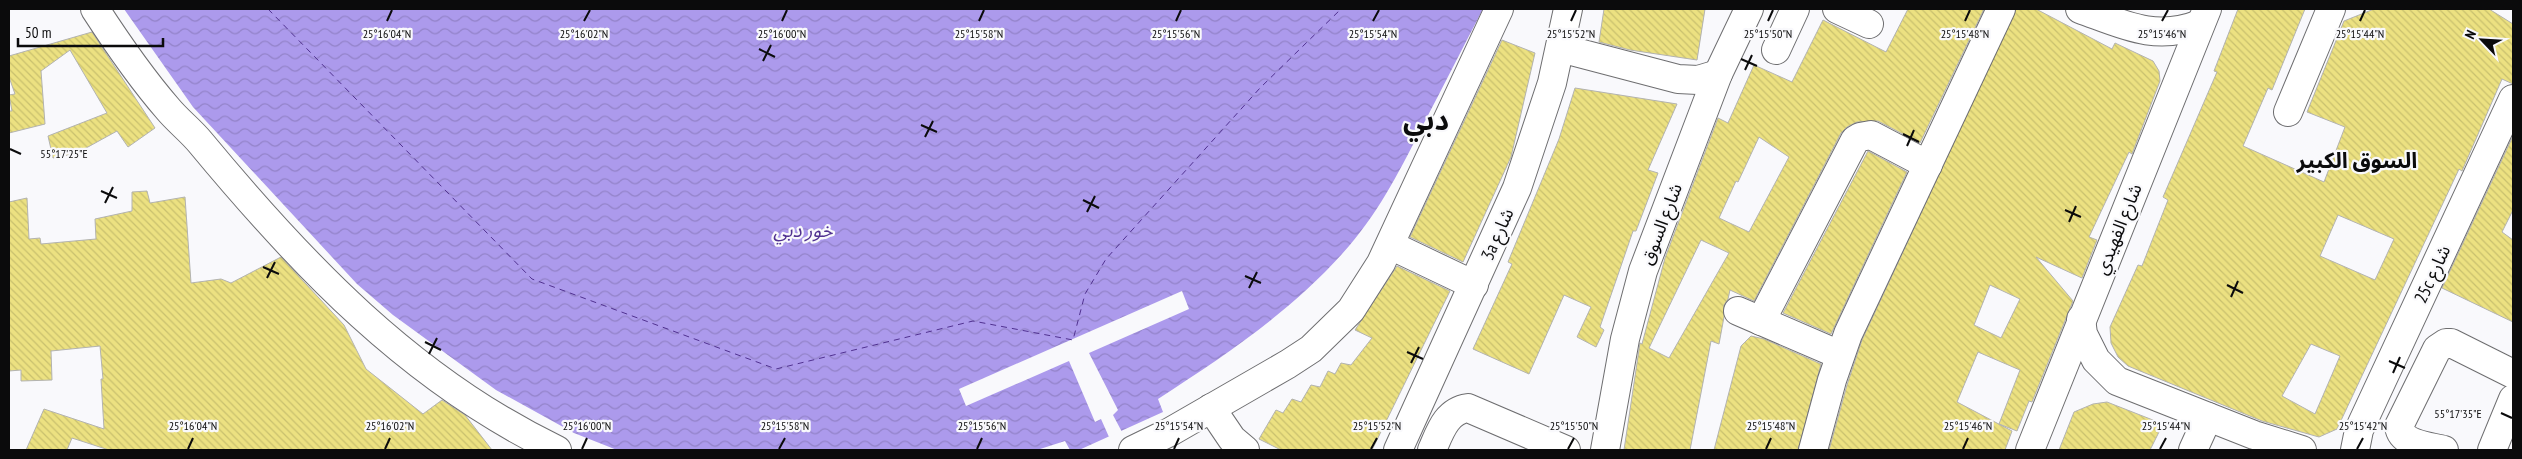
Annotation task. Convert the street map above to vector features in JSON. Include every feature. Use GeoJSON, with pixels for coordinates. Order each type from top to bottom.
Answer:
{"type":"FeatureCollection","features":[{"type":"Feature","properties":{"kind":"street"},"geometry":{"type":"LineString","coordinates":[[95,9],[135,68],[169,110],[197,139],[244,196],[335,292],[404,353],[449,387],[488,413],[556,450]]}},
{"type":"Feature","properties":{"kind":"street"},"geometry":{"type":"LineString","coordinates":[[1133,450],[1288,364],[1311,349],[1351,310],[1368,287],[1390,245],[1500,9]]}},
{"type":"Feature","properties":{"kind":"street","name":"3a شارع"},"geometry":{"type":"LineString","coordinates":[[1398,450],[1474,285],[1524,170],[1550,92],[1568,9]]}},
{"type":"Feature","properties":{"kind":"street"},"geometry":{"type":"LineString","coordinates":[[1837,9],[1869,24]]}},
{"type":"Feature","properties":{"kind":"street"},"geometry":{"type":"LineString","coordinates":[[1813,450],[1840,355],[2001,9]]}},
{"type":"Feature","properties":{"kind":"street"},"geometry":{"type":"LineString","coordinates":[[2080,9],[2138,30],[2154,32],[2185,30],[2203,16]]}},
{"type":"Feature","properties":{"kind":"street"},"geometry":{"type":"LineString","coordinates":[[2288,112],[2340,9]]}},
{"type":"Feature","properties":{"kind":"street"},"geometry":{"type":"LineString","coordinates":[[1749,10],[1786,29]]}},
{"type":"Feature","properties":{"kind":"street","name":"شارع السوق"},"geometry":{"type":"LineString","coordinates":[[1605,450],[1625,339],[1643,271],[1718,74],[1749,10]]}},
{"type":"Feature","properties":{"kind":"street","name":"شارع الفهيدي"},"geometry":{"type":"LineString","coordinates":[[2030,450],[2203,16]]}},
{"type":"Feature","properties":{"kind":"street"},"geometry":{"type":"LineString","coordinates":[[1560,48],[1678,79],[1698,80],[1718,74]]}},
{"type":"Feature","properties":{"kind":"street","name":"25c شارع"},"geometry":{"type":"LineString","coordinates":[[2355,450],[2359,430],[2513,99]]}},
{"type":"Feature","properties":{"kind":"street"},"geometry":{"type":"LineString","coordinates":[[1840,355],[1750,316],[1855,140],[1871,135],[1928,165]]}},
{"type":"Feature","properties":{"kind":"street"},"geometry":{"type":"LineString","coordinates":[[1390,245],[1474,285]]}},
{"type":"Feature","properties":{"kind":"street"},"geometry":{"type":"LineString","coordinates":[[2082,319],[2083,334],[2096,360],[2117,381],[2208,418],[2251,443],[2302,450]]}},
{"type":"Feature","properties":{"kind":"street"},"geometry":{"type":"LineString","coordinates":[[2444,450],[2406,446],[2400,433],[2401,421],[2441,346],[2446,343],[2456,345],[2513,374]]}},
{"type":"Feature","properties":{"kind":"street"},"geometry":{"type":"LineString","coordinates":[[2492,450],[2513,399]]}},
{"type":"Feature","properties":{"kind":"street"},"geometry":{"type":"LineString","coordinates":[[1211,408],[1232,439],[1245,450]]}},
{"type":"Feature","properties":{"kind":"street"},"geometry":{"type":"LineString","coordinates":[[1433,449],[1452,414],[1468,408],[1566,450]]}},
{"type":"Feature","properties":{"kind":"street"},"geometry":{"type":"LineString","coordinates":[[1416,413],[1433,449]]}},
{"type":"Feature","properties":{"kind":"street"},"geometry":{"type":"LineString","coordinates":[[2194,450],[2208,418]]}},
{"type":"Feature","properties":{"kind":"water","name":"خور دبي"},"geometry":{"type":"Polygon","coordinates":[[[124,9],[1483,9],[1399,171],[1361,232],[1328,269],[1283,310],[1235,347],[1158,399],[1163,412],[1079,450],[1070,450],[1065,441],[1037,450],[617,450],[574,433],[496,390],[393,315],[357,284],[193,107],[124,9]]]}},
{"type":"Feature","properties":{"kind":"pier"},"geometry":{"type":"Polygon","coordinates":[[[1182,291],[1189,309],[1089,353],[1118,410],[1113,415],[1122,432],[1109,437],[1101,419],[1095,422],[1069,361],[966,406],[959,389],[1182,291]]]}},
{"type":"Feature","properties":{"kind":"building"},"geometry":{"type":"Polygon","coordinates":[[[1604,9],[1705,9],[1697,60],[1630,50],[1599,42],[1604,9]]]}},
{"type":"Feature","properties":{"kind":"building"},"geometry":{"type":"Polygon","coordinates":[[[1908,9],[1984,9],[1920,143],[1878,121],[1857,122],[1847,127],[1841,133],[1754,301],[1730,290],[1724,305],[1724,317],[1719,344],[1711,341],[1690,450],[1624,450],[1640,343],[1642,344],[1665,258],[1718,118],[1728,123],[1754,65],[1792,82],[1823,20],[1886,52],[1908,9]],[[1759,137],[1719,218],[1749,232],[1789,157],[1759,137]],[[1701,240],[1649,348],[1669,358],[1729,253],[1701,240]]]}},
{"type":"Feature","properties":{"kind":"building"},"geometry":{"type":"Polygon","coordinates":[[[2016,9],[2036,9],[2112,49],[2115,43],[2153,61],[2159,71],[2160,81],[2132,154],[2129,152],[2089,237],[2097,240],[2082,278],[2036,257],[2073,301],[2032,402],[2029,401],[2017,431],[1999,424],[2020,370],[1978,352],[1957,402],[2012,431],[2005,450],[1829,450],[1862,340],[2016,9]],[[1990,285],[1974,325],[2001,338],[2020,299],[1990,285]]]}},
{"type":"Feature","properties":{"kind":"building"},"geometry":{"type":"Polygon","coordinates":[[[2238,9],[2305,9],[2272,90],[2268,88],[2243,146],[2324,182],[2345,127],[2307,112],[2344,21],[2374,9],[2489,9],[2513,24],[2513,84],[2502,79],[2462,171],[2459,169],[2337,429],[2319,437],[2262,421],[2128,366],[2118,357],[2111,343],[2110,327],[2138,265],[2142,266],[2168,200],[2163,197],[2217,72],[2214,71],[2238,9]],[[2338,215],[2320,256],[2375,280],[2394,239],[2338,215]],[[2311,344],[2282,396],[2315,414],[2340,356],[2311,344]]]}},
{"type":"Feature","properties":{"kind":"building"},"geometry":{"type":"Polygon","coordinates":[[[92,32],[155,128],[128,147],[117,131],[77,153],[53,158],[48,136],[107,113],[70,50],[41,71],[45,124],[9,133],[9,111],[12,111],[9,95],[15,94],[9,77],[9,56],[92,32]]]}},
{"type":"Feature","properties":{"kind":"building"},"geometry":{"type":"Polygon","coordinates":[[[1502,40],[1535,53],[1511,157],[1463,262],[1410,237],[1502,40]]]}},
{"type":"Feature","properties":{"kind":"building"},"geometry":{"type":"Polygon","coordinates":[[[1575,88],[1677,104],[1648,170],[1658,173],[1636,231],[1633,231],[1600,327],[1604,330],[1596,347],[1577,337],[1591,307],[1564,295],[1529,374],[1473,349],[1512,264],[1508,262],[1559,139],[1575,88]]]}},
{"type":"Feature","properties":{"kind":"building"},"geometry":{"type":"Polygon","coordinates":[[[2513,136],[2513,210],[2502,232],[2513,240],[2513,322],[2442,288],[2513,136]]]}},
{"type":"Feature","properties":{"kind":"building"},"geometry":{"type":"Polygon","coordinates":[[[1868,151],[1907,172],[1831,334],[1783,313],[1868,151]]]}},
{"type":"Feature","properties":{"kind":"building"},"geometry":{"type":"Polygon","coordinates":[[[147,191],[150,203],[185,197],[191,283],[221,279],[231,283],[281,257],[344,325],[366,369],[423,414],[442,400],[465,415],[492,450],[109,450],[72,438],[67,450],[26,450],[44,409],[104,429],[101,379],[103,379],[100,346],[51,351],[52,380],[21,381],[21,370],[9,371],[9,202],[27,198],[29,239],[40,238],[41,244],[96,239],[95,219],[132,211],[132,192],[147,191]]]}},
{"type":"Feature","properties":{"kind":"building"},"geometry":{"type":"Polygon","coordinates":[[[1397,266],[1450,291],[1372,450],[1281,450],[1259,439],[1276,410],[1283,413],[1292,399],[1301,402],[1311,385],[1320,387],[1328,371],[1335,374],[1341,363],[1351,365],[1372,338],[1355,330],[1397,266]]]}},
{"type":"Feature","properties":{"kind":"building"},"geometry":{"type":"Polygon","coordinates":[[[1751,336],[1764,339],[1821,364],[1798,450],[1714,450],[1741,346],[1751,336]]]}},
{"type":"Feature","properties":{"kind":"building"},"geometry":{"type":"Polygon","coordinates":[[[2107,402],[2163,424],[2150,450],[2059,450],[2074,412],[2093,404],[2107,402]]]}},
{"type":"Feature","properties":{"kind":"ferry route"},"geometry":{"type":"LineString","coordinates":[[268,9],[532,279],[776,369],[973,321],[1073,340],[1085,294],[1106,259],[1260,88],[1341,9]]}},
{"type":"Feature","properties":{"kind":"district","name":"دبي"},"geometry":{"type":"Point","coordinates":[1426,119]}},
{"type":"Feature","properties":{"kind":"district","name":"السوق الكبير"},"geometry":{"type":"Point","coordinates":[2357,160]}}]}
